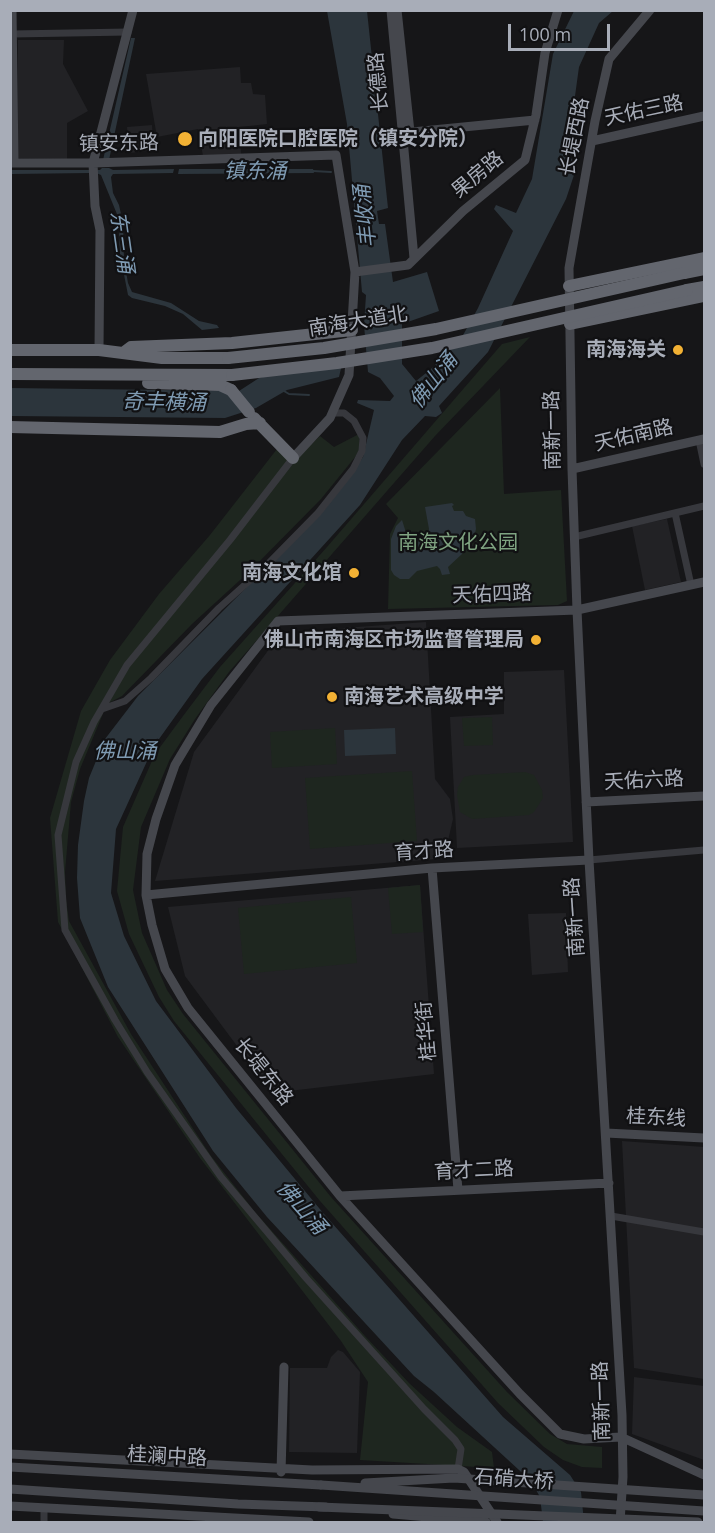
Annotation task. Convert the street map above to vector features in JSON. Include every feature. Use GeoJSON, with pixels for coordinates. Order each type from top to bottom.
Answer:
{"type":"FeatureCollection","features":[{"type":"Feature","properties":{"kind":"highway"},"geometry":{"type":"LineString","coordinates":[[569,285],[705,258]]}},
{"type":"Feature","properties":{"kind":"highway","name":"南海大道北"},"geometry":{"type":"LineString","coordinates":[[10,350],[99,350],[162,358],[228,358],[324,348],[436,329],[705,269]]}},
{"type":"Feature","properties":{"kind":"highway","name":"南海大道北"},"geometry":{"type":"LineString","coordinates":[[10,374],[232,375],[337,363],[432,348],[705,287]]}},
{"type":"Feature","properties":{"kind":"highway"},"geometry":{"type":"LineString","coordinates":[[570,324],[705,296]]}},
{"type":"Feature","properties":{"kind":"highway"},"geometry":{"type":"LineString","coordinates":[[123,353],[131,347],[232,344],[352,330]]}},
{"type":"Feature","properties":{"kind":"highway"},"geometry":{"type":"LineString","coordinates":[[98,375],[112,382],[220,386],[231,390],[293,458]]}},
{"type":"Feature","properties":{"kind":"highway"},"geometry":{"type":"LineString","coordinates":[[10,427],[220,432],[246,424],[260,423]]}},
{"type":"Feature","properties":{"kind":"street"},"geometry":{"type":"LineString","coordinates":[[12,10],[12,163]]}},
{"type":"Feature","properties":{"kind":"street"},"geometry":{"type":"LineString","coordinates":[[99,350],[100,230],[94,206],[93,163],[133,10]]}},
{"type":"Feature","properties":{"kind":"street","name":"长德路"},"geometry":{"type":"LineString","coordinates":[[391,10],[406,133]]}},
{"type":"Feature","properties":{"kind":"street","name":"长德路"},"geometry":{"type":"LineString","coordinates":[[397,10],[414,258]]}},
{"type":"Feature","properties":{"kind":"street","name":"果房路"},"geometry":{"type":"LineString","coordinates":[[355,272],[408,265],[463,211],[525,160],[535,120],[545,53],[558,10]]}},
{"type":"Feature","properties":{"kind":"street","name":"长堤西路"},"geometry":{"type":"LineString","coordinates":[[569,308],[569,268],[609,59],[650,10]]}},
{"type":"Feature","properties":{"kind":"street"},"geometry":{"type":"LineString","coordinates":[[12,34],[128,32]]}},
{"type":"Feature","properties":{"kind":"street","name":"天佑三路"},"geometry":{"type":"LineString","coordinates":[[592,141],[705,116]]}},
{"type":"Feature","properties":{"kind":"street"},"geometry":{"type":"LineString","coordinates":[[406,133],[535,120]]}},
{"type":"Feature","properties":{"kind":"street","name":"镇安东路"},"geometry":{"type":"LineString","coordinates":[[12,163],[93,163],[336,155],[355,272]]}},
{"type":"Feature","properties":{"kind":"street"},"geometry":{"type":"LineString","coordinates":[[355,272],[349,375],[330,418],[293,458],[231,540],[127,665],[76,762],[58,835],[65,930],[147,1072],[221,1177],[314,1286],[424,1409],[455,1440],[461,1449],[458,1469]]}},
{"type":"Feature","properties":{"kind":"street","name":"南新一路"},"geometry":{"type":"LineString","coordinates":[[569,308],[576,610],[611,1216],[623,1477],[620,1522]]}},
{"type":"Feature","properties":{"kind":"street"},"geometry":{"type":"LineString","coordinates":[[102,709],[125,701],[152,678],[212,615],[266,566],[318,513],[353,469],[362,451],[363,438],[354,421],[344,413],[332,413]]}},
{"type":"Feature","properties":{"kind":"street"},"geometry":{"type":"LineString","coordinates":[[702,439],[705,464]]}},
{"type":"Feature","properties":{"kind":"street","name":"天佑南路"},"geometry":{"type":"LineString","coordinates":[[572,469],[702,439]]}},
{"type":"Feature","properties":{"kind":"street"},"geometry":{"type":"LineString","coordinates":[[574,537],[705,506]]}},
{"type":"Feature","properties":{"kind":"street"},"geometry":{"type":"LineString","coordinates":[[675,513],[691,585]]}},
{"type":"Feature","properties":{"kind":"street","name":"天佑四路"},"geometry":{"type":"LineString","coordinates":[[278,621],[576,610],[705,582]]}},
{"type":"Feature","properties":{"kind":"street","name":"长堤东路"},"geometry":{"type":"LineString","coordinates":[[278,621],[211,705],[175,765],[156,819],[147,854],[146,895],[165,969],[188,1008],[340,1196],[520,1394],[560,1434],[584,1439],[621,1437]]}},
{"type":"Feature","properties":{"kind":"street","name":"天佑六路"},"geometry":{"type":"LineString","coordinates":[[586,802],[705,796]]}},
{"type":"Feature","properties":{"kind":"street","name":"育才路"},"geometry":{"type":"LineString","coordinates":[[146,895],[432,868],[589,860],[705,850]]}},
{"type":"Feature","properties":{"kind":"street","name":"桂华街"},"geometry":{"type":"LineString","coordinates":[[432,868],[458,1190]]}},
{"type":"Feature","properties":{"kind":"street","name":"桂东线"},"geometry":{"type":"LineString","coordinates":[[606,1133],[705,1138]]}},
{"type":"Feature","properties":{"kind":"street","name":"育才二路"},"geometry":{"type":"LineString","coordinates":[[340,1196],[609,1183]]}},
{"type":"Feature","properties":{"kind":"street"},"geometry":{"type":"LineString","coordinates":[[611,1216],[705,1232]]}},
{"type":"Feature","properties":{"kind":"street"},"geometry":{"type":"LineString","coordinates":[[281,1482],[284,1367]]}},
{"type":"Feature","properties":{"kind":"street"},"geometry":{"type":"LineString","coordinates":[[621,1437],[705,1475]]}},
{"type":"Feature","properties":{"kind":"street"},"geometry":{"type":"LineString","coordinates":[[10,1454],[334,1470],[458,1469],[464,1472],[498,1522]]}},
{"type":"Feature","properties":{"kind":"street"},"geometry":{"type":"LineString","coordinates":[[40,1469],[41,1456]]}},
{"type":"Feature","properties":{"kind":"street"},"geometry":{"type":"LineString","coordinates":[[74,1471],[145,1461]]}},
{"type":"Feature","properties":{"kind":"street"},"geometry":{"type":"LineString","coordinates":[[116,1473],[145,1461]]}},
{"type":"Feature","properties":{"kind":"street","name":"桂澜中路"},"geometry":{"type":"LineString","coordinates":[[10,1467],[321,1485]]}},
{"type":"Feature","properties":{"kind":"street"},"geometry":{"type":"LineString","coordinates":[[321,1485],[454,1479],[705,1495]]}},
{"type":"Feature","properties":{"kind":"street","name":"石𬒔大桥"},"geometry":{"type":"LineString","coordinates":[[321,1485],[705,1511]]}},
{"type":"Feature","properties":{"kind":"street"},"geometry":{"type":"LineString","coordinates":[[10,1489],[319,1507],[486,1522]]}},
{"type":"Feature","properties":{"kind":"street"},"geometry":{"type":"LineString","coordinates":[[44,1491],[44,1522]]}},
{"type":"Feature","properties":{"kind":"street"},"geometry":{"type":"LineString","coordinates":[[263,1505],[265,1519]]}},
{"type":"Feature","properties":{"kind":"street"},"geometry":{"type":"LineString","coordinates":[[10,1506],[309,1522]]}},
{"type":"Feature","properties":{"kind":"street","name":"石𬒔大桥"},"geometry":{"type":"LineString","coordinates":[[319,1507],[698,1522]]}},
{"type":"Feature","properties":{"kind":"shaded area"},"geometry":{"type":"Polygon","coordinates":[[[18,40],[64,40],[63,64],[88,111],[67,123],[67,159],[18,158],[18,40]]]}},
{"type":"Feature","properties":{"kind":"shaded area"},"geometry":{"type":"Polygon","coordinates":[[[240,67],[241,83],[251,83],[253,94],[265,95],[267,124],[240,127],[241,155],[203,156],[198,129],[157,137],[146,74],[240,67]]]}},
{"type":"Feature","properties":{"kind":"shaded area"},"geometry":{"type":"Polygon","coordinates":[[[152,125],[153,140],[147,141],[147,151],[129,153],[127,127],[152,125]]]}},
{"type":"Feature","properties":{"kind":"shaded area"},"geometry":{"type":"Polygon","coordinates":[[[667,519],[681,582],[645,590],[632,526],[667,519]]]}},
{"type":"Feature","properties":{"kind":"shaded area","name":"南海艺术高级中学"},"geometry":{"type":"Polygon","coordinates":[[[426,622],[435,779],[450,799],[453,819],[447,845],[436,859],[155,881],[194,752],[275,641],[302,631],[426,622]]]}},
{"type":"Feature","properties":{"kind":"shaded area"},"geometry":{"type":"Polygon","coordinates":[[[564,670],[573,842],[457,848],[450,717],[504,714],[504,672],[564,670]]]}},
{"type":"Feature","properties":{"kind":"shaded area"},"geometry":{"type":"Polygon","coordinates":[[[420,885],[434,1074],[272,1093],[185,976],[168,907],[420,885]]]}},
{"type":"Feature","properties":{"kind":"shaded area"},"geometry":{"type":"Polygon","coordinates":[[[566,913],[568,972],[532,975],[528,914],[566,913]]]}},
{"type":"Feature","properties":{"kind":"shaded area"},"geometry":{"type":"Polygon","coordinates":[[[622,1141],[704,1147],[704,1379],[634,1368],[622,1141]]]}},
{"type":"Feature","properties":{"kind":"shaded area"},"geometry":{"type":"Polygon","coordinates":[[[338,1350],[343,1352],[360,1372],[357,1453],[289,1452],[290,1368],[327,1368],[331,1357],[338,1350]]]}},
{"type":"Feature","properties":{"kind":"shaded area"},"geometry":{"type":"Polygon","coordinates":[[[634,1377],[704,1386],[704,1460],[632,1434],[634,1377]]]}},
{"type":"Feature","properties":{"kind":"green space"},"geometry":{"type":"Polygon","coordinates":[[[530,337],[435,436],[229,672],[195,719],[170,759],[141,827],[133,890],[142,933],[167,990],[183,1014],[331,1197],[507,1392],[550,1434],[567,1444],[602,1447],[602,1468],[582,1467],[563,1460],[544,1447],[498,1403],[320,1201],[174,1021],[159,997],[129,934],[117,891],[123,827],[155,754],[183,716],[220,667],[502,344],[530,337]]]}},
{"type":"Feature","properties":{"kind":"green space","name":"南海文化公园"},"geometry":{"type":"Polygon","coordinates":[[[500,388],[504,494],[561,490],[567,601],[558,605],[388,609],[390,534],[398,518],[386,504],[500,388]]]}},
{"type":"Feature","properties":{"kind":"green space"},"geometry":{"type":"Polygon","coordinates":[[[359,434],[360,451],[321,499],[251,570],[192,624],[122,696],[107,704],[80,769],[71,802],[65,872],[66,899],[69,921],[131,1034],[211,1156],[255,1212],[409,1383],[457,1427],[492,1452],[494,1468],[360,1460],[368,1382],[341,1341],[200,1158],[118,1037],[58,922],[50,818],[81,711],[110,660],[159,594],[210,535],[277,449],[293,462],[320,436],[334,447],[359,434]]]}},
{"type":"Feature","properties":{"kind":"green space"},"geometry":{"type":"Polygon","coordinates":[[[492,717],[493,745],[464,746],[462,718],[492,717]]]}},
{"type":"Feature","properties":{"kind":"green space"},"geometry":{"type":"Polygon","coordinates":[[[335,728],[337,764],[272,768],[270,732],[335,728]]]}},
{"type":"Feature","properties":{"kind":"green space"},"geometry":{"type":"Polygon","coordinates":[[[412,771],[417,841],[310,849],[305,778],[412,771]]]}},
{"type":"Feature","properties":{"kind":"green space"},"geometry":{"type":"Polygon","coordinates":[[[525,772],[534,775],[542,790],[543,798],[534,812],[529,815],[472,819],[460,812],[457,795],[458,787],[464,777],[525,772]]]}},
{"type":"Feature","properties":{"kind":"green space"},"geometry":{"type":"Polygon","coordinates":[[[420,885],[423,932],[392,934],[388,888],[420,885]]]}},
{"type":"Feature","properties":{"kind":"green space"},"geometry":{"type":"Polygon","coordinates":[[[351,897],[357,963],[244,974],[238,908],[351,897]]]}},
{"type":"Feature","properties":{"kind":"water","name":"佛山涌"},"geometry":{"type":"Polygon","coordinates":[[[327,11],[367,11],[388,208],[377,211],[379,224],[385,224],[393,282],[427,272],[439,311],[402,324],[402,364],[416,381],[462,337],[478,308],[513,231],[494,209],[496,205],[516,213],[532,179],[553,54],[574,11],[613,11],[599,23],[579,67],[571,125],[571,158],[577,166],[566,199],[488,352],[439,406],[442,413],[436,417],[425,416],[402,440],[360,505],[202,679],[154,746],[116,829],[111,893],[124,936],[156,1001],[236,1108],[324,1214],[503,1417],[570,1475],[581,1492],[584,1522],[543,1522],[540,1497],[531,1481],[414,1376],[267,1217],[213,1151],[108,987],[80,918],[77,878],[78,845],[84,801],[89,778],[105,739],[138,696],[325,509],[363,457],[374,410],[357,403],[358,400],[390,401],[394,396],[380,378],[368,372],[364,325],[366,295],[362,292],[347,124],[327,11]]]}},
{"type":"Feature","properties":{"kind":"water"},"geometry":{"type":"Polygon","coordinates":[[[131,38],[135,38],[109,160],[103,160],[131,38]]]}},
{"type":"Feature","properties":{"kind":"water","name":"东三涌"},"geometry":{"type":"Polygon","coordinates":[[[102,168],[113,170],[174,169],[173,173],[113,174],[111,177],[113,193],[119,205],[123,223],[124,260],[128,283],[132,292],[171,303],[199,321],[217,325],[219,328],[202,330],[183,314],[128,295],[120,254],[121,224],[101,175],[94,172],[102,168]]]}},
{"type":"Feature","properties":{"kind":"water"},"geometry":{"type":"Polygon","coordinates":[[[179,169],[313,169],[314,173],[178,174],[179,169]]]}},
{"type":"Feature","properties":{"kind":"water"},"geometry":{"type":"Polygon","coordinates":[[[10,170],[90,170],[90,173],[11,174],[10,170]]]}},
{"type":"Feature","properties":{"kind":"water"},"geometry":{"type":"Polygon","coordinates":[[[343,360],[339,377],[287,390],[256,408],[225,418],[11,416],[11,388],[239,391],[259,378],[343,360]]]}},
{"type":"Feature","properties":{"kind":"water"},"geometry":{"type":"Polygon","coordinates":[[[452,503],[454,511],[463,511],[466,516],[475,519],[476,529],[474,537],[462,554],[448,567],[450,574],[442,575],[437,566],[417,571],[409,579],[400,579],[394,575],[391,570],[391,539],[396,526],[402,520],[408,539],[416,541],[428,533],[425,507],[452,503]]]}},
{"type":"Feature","properties":{"kind":"water"},"geometry":{"type":"Polygon","coordinates":[[[395,728],[396,754],[345,756],[344,730],[395,728]]]}},
{"type":"Feature","properties":{"kind":"waterway","name":"镇东涌"},"geometry":{"type":"LineString","coordinates":[[313,171],[331,172]]}},
{"type":"Feature","properties":{"kind":"waterway","name":"奇丰横涌"},"geometry":{"type":"LineString","coordinates":[[284,391],[289,394],[309,395]]}},
{"type":"Feature","properties":{"kind":"place","name":"向阳医院口腔医院（镇安分院）"},"geometry":{"type":"Point","coordinates":[185,139]}},
{"type":"Feature","properties":{"kind":"place","name":"南海海关"},"geometry":{"type":"Point","coordinates":[678,350]}},
{"type":"Feature","properties":{"kind":"place","name":"南海文化馆"},"geometry":{"type":"Point","coordinates":[354,573]}},
{"type":"Feature","properties":{"kind":"place","name":"佛山市南海区市场监督管理局"},"geometry":{"type":"Point","coordinates":[536,640]}},
{"type":"Feature","properties":{"kind":"place","name":"南海艺术高级中学"},"geometry":{"type":"Point","coordinates":[332,697]}},
{"type":"Feature","properties":{"kind":"water label","name":"丰收涌"},"geometry":{"type":"Point","coordinates":[366,216]}}]}
